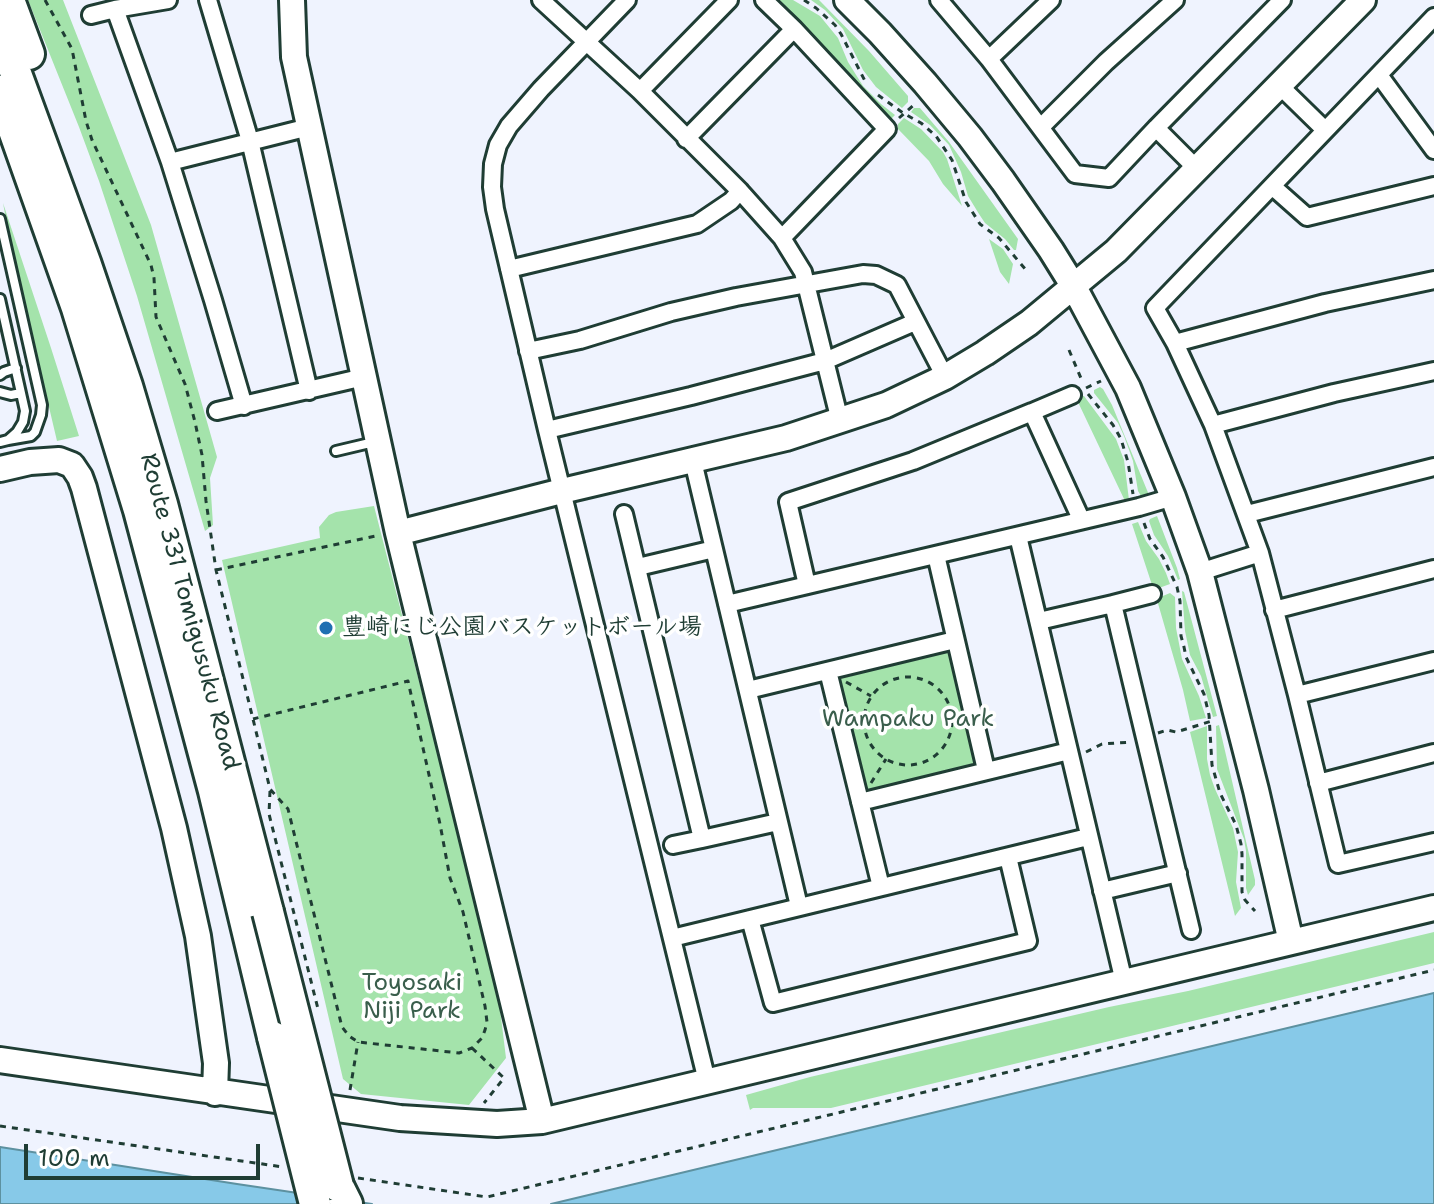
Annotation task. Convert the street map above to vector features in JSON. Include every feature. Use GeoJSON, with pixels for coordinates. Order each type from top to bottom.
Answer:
{"type":"FeatureCollection","features":[{"type":"Feature","properties":{"kind":"highway"},"geometry":{"type":"LineString","coordinates":[[0,133],[118,478],[150,507],[164,464],[115,292],[9,0]]}},
{"type":"Feature","properties":{"kind":"highway","name":"Route 331 Tomigusuku Road"},"geometry":{"type":"LineString","coordinates":[[0,30],[127,386],[150,507],[256,915],[337,1195]]}},
{"type":"Feature","properties":{"kind":"highway","name":"Route 331 Tomigusuku Road"},"geometry":{"type":"LineString","coordinates":[[0,91],[150,507]]}},
{"type":"Feature","properties":{"kind":"street"},"geometry":{"type":"LineString","coordinates":[[91,15],[168,0]]}},
{"type":"Feature","properties":{"kind":"street"},"geometry":{"type":"LineString","coordinates":[[208,0],[250,141],[309,391]]}},
{"type":"Feature","properties":{"kind":"street"},"geometry":{"type":"LineString","coordinates":[[292,0],[294,57],[378,440],[390,534],[542,1121]]}},
{"type":"Feature","properties":{"kind":"street"},"geometry":{"type":"LineString","coordinates":[[541,0],[640,91],[740,191],[782,238],[803,272],[840,421]]}},
{"type":"Feature","properties":{"kind":"street"},"geometry":{"type":"LineString","coordinates":[[627,0],[509,126],[498,145],[492,187],[528,351],[707,1081]]}},
{"type":"Feature","properties":{"kind":"street"},"geometry":{"type":"LineString","coordinates":[[640,91],[729,0]]}},
{"type":"Feature","properties":{"kind":"street"},"geometry":{"type":"LineString","coordinates":[[764,0],[887,129],[782,238]]}},
{"type":"Feature","properties":{"kind":"street"},"geometry":{"type":"LineString","coordinates":[[847,0],[925,83],[970,137],[1034,224],[1074,287],[1128,388],[1173,497],[1193,578],[1256,790],[1291,942]]}},
{"type":"Feature","properties":{"kind":"street"},"geometry":{"type":"LineString","coordinates":[[939,0],[989,59],[1075,174],[1109,178],[1282,0]]}},
{"type":"Feature","properties":{"kind":"street"},"geometry":{"type":"LineString","coordinates":[[989,59],[1051,0]]}},
{"type":"Feature","properties":{"kind":"street"},"geometry":{"type":"LineString","coordinates":[[1041,127],[1106,62],[1175,0]]}},
{"type":"Feature","properties":{"kind":"street"},"geometry":{"type":"LineString","coordinates":[[390,534],[786,438],[886,405],[945,377],[1029,323],[1116,251],[1363,0]]}},
{"type":"Feature","properties":{"kind":"street"},"geometry":{"type":"LineString","coordinates":[[115,9],[170,162],[244,406]]}},
{"type":"Feature","properties":{"kind":"street"},"geometry":{"type":"LineString","coordinates":[[1434,17],[1155,308],[1213,425],[1260,553],[1338,864],[1434,842]]}},
{"type":"Feature","properties":{"kind":"street"},"geometry":{"type":"LineString","coordinates":[[686,139],[794,29]]}},
{"type":"Feature","properties":{"kind":"street"},"geometry":{"type":"LineString","coordinates":[[1379,75],[1432,143]]}},
{"type":"Feature","properties":{"kind":"street"},"geometry":{"type":"LineString","coordinates":[[1280,86],[1325,130]]}},
{"type":"Feature","properties":{"kind":"street"},"geometry":{"type":"LineString","coordinates":[[170,162],[309,127]]}},
{"type":"Feature","properties":{"kind":"street"},"geometry":{"type":"LineString","coordinates":[[1156,128],[1197,169]]}},
{"type":"Feature","properties":{"kind":"street"},"geometry":{"type":"LineString","coordinates":[[1272,186],[1307,217],[1434,186]]}},
{"type":"Feature","properties":{"kind":"street"},"geometry":{"type":"LineString","coordinates":[[509,269],[697,224],[731,201],[740,191]]}},
{"type":"Feature","properties":{"kind":"street"},"geometry":{"type":"LineString","coordinates":[[528,351],[580,340],[671,312],[736,297],[863,274],[876,275],[897,285],[945,377]]}},
{"type":"Feature","properties":{"kind":"street"},"geometry":{"type":"LineString","coordinates":[[1175,343],[1325,303],[1434,280]]}},
{"type":"Feature","properties":{"kind":"street"},"geometry":{"type":"LineString","coordinates":[[547,430],[825,361],[915,322]]}},
{"type":"Feature","properties":{"kind":"street"},"geometry":{"type":"LineString","coordinates":[[1213,425],[1434,371]]}},
{"type":"Feature","properties":{"kind":"street"},"geometry":{"type":"LineString","coordinates":[[217,411],[364,377]]}},
{"type":"Feature","properties":{"kind":"street"},"geometry":{"type":"LineString","coordinates":[[807,585],[788,502],[913,461],[1072,395]]}},
{"type":"Feature","properties":{"kind":"street"},"geometry":{"type":"LineString","coordinates":[[1032,412],[1081,519]]}},
{"type":"Feature","properties":{"kind":"street"},"geometry":{"type":"LineString","coordinates":[[0,469],[59,460],[72,465],[84,488],[174,828],[198,936],[215,1051],[215,1093]]}},
{"type":"Feature","properties":{"kind":"street"},"geometry":{"type":"LineString","coordinates":[[693,461],[799,906]]}},
{"type":"Feature","properties":{"kind":"street"},"geometry":{"type":"LineString","coordinates":[[1247,514],[1434,467]]}},
{"type":"Feature","properties":{"kind":"street"},"geometry":{"type":"LineString","coordinates":[[727,604],[1173,497]]}},
{"type":"Feature","properties":{"kind":"street"},"geometry":{"type":"LineString","coordinates":[[624,514],[702,839]]}},
{"type":"Feature","properties":{"kind":"street"},"geometry":{"type":"LineString","coordinates":[[1018,536],[1124,982]]}},
{"type":"Feature","properties":{"kind":"street"},"geometry":{"type":"LineString","coordinates":[[638,567],[714,549]]}},
{"type":"Feature","properties":{"kind":"street"},"geometry":{"type":"LineString","coordinates":[[1193,578],[1260,553]]}},
{"type":"Feature","properties":{"kind":"street"},"geometry":{"type":"LineString","coordinates":[[936,555],[986,770]]}},
{"type":"Feature","properties":{"kind":"street"},"geometry":{"type":"LineString","coordinates":[[1274,610],[1434,569]]}},
{"type":"Feature","properties":{"kind":"street"},"geometry":{"type":"LineString","coordinates":[[1039,621],[1152,594]]}},
{"type":"Feature","properties":{"kind":"street"},"geometry":{"type":"LineString","coordinates":[[1113,604],[1191,930]]}},
{"type":"Feature","properties":{"kind":"street"},"geometry":{"type":"LineString","coordinates":[[748,690],[955,640]]}},
{"type":"Feature","properties":{"kind":"street"},"geometry":{"type":"LineString","coordinates":[[1297,695],[1434,661]]}},
{"type":"Feature","properties":{"kind":"street"},"geometry":{"type":"LineString","coordinates":[[828,671],[881,887]]}},
{"type":"Feature","properties":{"kind":"street"},"geometry":{"type":"LineString","coordinates":[[860,802],[1069,751]]}},
{"type":"Feature","properties":{"kind":"street"},"geometry":{"type":"LineString","coordinates":[[1318,783],[1434,753]]}},
{"type":"Feature","properties":{"kind":"street"},"geometry":{"type":"LineString","coordinates":[[673,845],[778,822]]}},
{"type":"Feature","properties":{"kind":"street"},"geometry":{"type":"LineString","coordinates":[[672,938],[1088,837]]}},
{"type":"Feature","properties":{"kind":"street"},"geometry":{"type":"LineString","coordinates":[[750,919],[773,1003],[1028,941],[1008,857]]}},
{"type":"Feature","properties":{"kind":"street"},"geometry":{"type":"LineString","coordinates":[[1102,891],[1178,873]]}},
{"type":"Feature","properties":{"kind":"street"},"geometry":{"type":"LineString","coordinates":[[0,1060],[400,1118],[497,1124],[542,1121],[1434,908]]}},
{"type":"Feature","properties":{"kind":"lane"},"geometry":{"type":"LineString","coordinates":[[0,219],[42,405],[35,432],[31,436],[4,441]]}},
{"type":"Feature","properties":{"kind":"lane"},"geometry":{"type":"LineString","coordinates":[[0,299],[5,341],[16,368],[24,419],[17,432],[4,441]]}},
{"type":"Feature","properties":{"kind":"lane"},"geometry":{"type":"LineString","coordinates":[[0,375],[16,368]]}},
{"type":"Feature","properties":{"kind":"lane"},"geometry":{"type":"LineString","coordinates":[[0,392],[11,395],[21,393]]}},
{"type":"Feature","properties":{"kind":"lane"},"geometry":{"type":"LineString","coordinates":[[336,451],[378,440]]}},
{"type":"Feature","properties":{"kind":"path"},"geometry":{"type":"LineString","coordinates":[[45,0],[72,49],[92,140],[151,265],[156,317],[185,384],[200,443],[216,570],[270,789],[269,814],[321,1021]]}},
{"type":"Feature","properties":{"kind":"path"},"geometry":{"type":"LineString","coordinates":[[804,0],[835,25],[858,70],[871,87]]}},
{"type":"Feature","properties":{"kind":"path"},"geometry":{"type":"LineString","coordinates":[[876,93],[936,136],[952,160],[971,211],[1026,270]]}},
{"type":"Feature","properties":{"kind":"path"},"geometry":{"type":"LineString","coordinates":[[887,129],[916,103]]}},
{"type":"Feature","properties":{"kind":"path"},"geometry":{"type":"LineString","coordinates":[[1069,350],[1091,398],[1121,439],[1132,490],[1150,539],[1163,557],[1177,587],[1186,657],[1204,694],[1209,715],[1212,765],[1241,844],[1242,892],[1255,911]]}},
{"type":"Feature","properties":{"kind":"path"},"geometry":{"type":"LineString","coordinates":[[216,570],[390,534]]}},
{"type":"Feature","properties":{"kind":"path"},"geometry":{"type":"LineString","coordinates":[[1177,587],[1193,578]]}},
{"type":"Feature","properties":{"kind":"path"},"geometry":{"type":"LineString","coordinates":[[828,671],[871,696]]}},
{"type":"Feature","properties":{"kind":"path"},"geometry":{"type":"LineString","coordinates":[[905,676],[926,680],[942,692],[951,710],[952,731],[943,749],[916,764],[906,765],[886,759],[866,736],[864,716],[871,696],[885,682],[905,676]]}},
{"type":"Feature","properties":{"kind":"path"},"geometry":{"type":"LineString","coordinates":[[253,719],[408,681],[450,878],[463,912],[485,1006],[485,1030],[472,1048],[459,1053],[358,1042],[349,1036],[342,1027],[288,809],[270,789]]}},
{"type":"Feature","properties":{"kind":"path"},"geometry":{"type":"LineString","coordinates":[[860,802],[886,759]]}},
{"type":"Feature","properties":{"kind":"path"},"geometry":{"type":"LineString","coordinates":[[337,1195],[487,1197],[1434,970]]}},
{"type":"Feature","properties":{"kind":"path"},"geometry":{"type":"LineString","coordinates":[[348,1100],[358,1042]]}},
{"type":"Feature","properties":{"kind":"path"},"geometry":{"type":"LineString","coordinates":[[472,1048],[504,1078],[482,1105]]}},
{"type":"Feature","properties":{"kind":"path"},"geometry":{"type":"LineString","coordinates":[[0,1126],[283,1167]]}},
{"type":"Feature","properties":{"kind":"green space"},"geometry":{"type":"Polygon","coordinates":[[[28,0],[63,0],[151,225],[217,457],[210,478],[213,525],[205,531],[137,296],[99,181],[28,0]]]}},
{"type":"Feature","properties":{"kind":"green space"},"geometry":{"type":"Polygon","coordinates":[[[773,0],[793,0],[820,16],[838,38],[863,86],[895,115],[890,120],[773,0]]]}},
{"type":"Feature","properties":{"kind":"green space"},"geometry":{"type":"Polygon","coordinates":[[[811,0],[819,0],[908,96],[908,102],[902,108],[876,87],[863,70],[843,29],[811,0]]]}},
{"type":"Feature","properties":{"kind":"green space"},"geometry":{"type":"Polygon","coordinates":[[[914,108],[920,108],[949,142],[1018,239],[1016,250],[985,223],[968,196],[949,145],[930,125],[911,112],[914,108]]]}},
{"type":"Feature","properties":{"kind":"green space"},"geometry":{"type":"Polygon","coordinates":[[[904,118],[921,129],[943,152],[962,206],[929,161],[898,129],[904,118]]]}},
{"type":"Feature","properties":{"kind":"green space"},"geometry":{"type":"Polygon","coordinates":[[[3,203],[51,348],[79,436],[57,441],[3,203]]]}},
{"type":"Feature","properties":{"kind":"green space"},"geometry":{"type":"Polygon","coordinates":[[[989,239],[1003,249],[1013,264],[1009,284],[1000,272],[989,239]]]}},
{"type":"Feature","properties":{"kind":"green space"},"geometry":{"type":"Polygon","coordinates":[[[1100,387],[1112,405],[1149,495],[1141,496],[1138,491],[1133,461],[1124,436],[1118,423],[1094,393],[1100,387]]]}},
{"type":"Feature","properties":{"kind":"green space"},"geometry":{"type":"Polygon","coordinates":[[[1079,396],[1084,396],[1116,439],[1124,460],[1129,500],[1125,501],[1077,400],[1079,396]]]}},
{"type":"Feature","properties":{"kind":"green space","name":"Toyosaki Niji Park"},"geometry":{"type":"Polygon","coordinates":[[[374,506],[497,985],[506,1058],[469,1105],[361,1094],[343,1079],[222,560],[320,538],[319,527],[329,515],[374,506]]]}},
{"type":"Feature","properties":{"kind":"green space"},"geometry":{"type":"Polygon","coordinates":[[[1157,516],[1177,568],[1178,580],[1149,521],[1157,516]]]}},
{"type":"Feature","properties":{"kind":"green space"},"geometry":{"type":"Polygon","coordinates":[[[1138,522],[1170,584],[1159,588],[1152,585],[1132,524],[1138,522]]]}},
{"type":"Feature","properties":{"kind":"green space"},"geometry":{"type":"Polygon","coordinates":[[[1182,591],[1217,716],[1213,717],[1201,676],[1190,655],[1182,591]]]}},
{"type":"Feature","properties":{"kind":"green space"},"geometry":{"type":"Polygon","coordinates":[[[1170,593],[1175,597],[1176,628],[1182,659],[1206,718],[1190,721],[1157,600],[1170,593]]]}},
{"type":"Feature","properties":{"kind":"green space","name":"Wampaku Park"},"geometry":{"type":"Polygon","coordinates":[[[944,650],[952,653],[978,760],[974,767],[869,793],[864,788],[838,680],[841,675],[944,650]]]}},
{"type":"Feature","properties":{"kind":"green space"},"geometry":{"type":"Polygon","coordinates":[[[1219,725],[1255,880],[1248,895],[1244,839],[1217,769],[1216,726],[1219,725]]]}},
{"type":"Feature","properties":{"kind":"green space"},"geometry":{"type":"Polygon","coordinates":[[[1207,726],[1210,775],[1233,828],[1238,852],[1236,882],[1241,908],[1235,916],[1190,732],[1207,726]]]}},
{"type":"Feature","properties":{"kind":"green space"},"geometry":{"type":"Polygon","coordinates":[[[1434,932],[1434,963],[831,1108],[750,1110],[746,1095],[810,1077],[1434,932]]]}},
{"type":"Feature","properties":{"kind":"water"},"geometry":{"type":"Polygon","coordinates":[[[1434,993],[1434,1204],[551,1204],[1434,993]]]}},
{"type":"Feature","properties":{"kind":"water"},"geometry":{"type":"Polygon","coordinates":[[[0,1147],[237,1184],[372,1204],[0,1204],[0,1147]]]}},
{"type":"Feature","properties":{"kind":"place","name":"豊崎にじ公園バスケットボール場"},"geometry":{"type":"Point","coordinates":[326,628]}}]}
